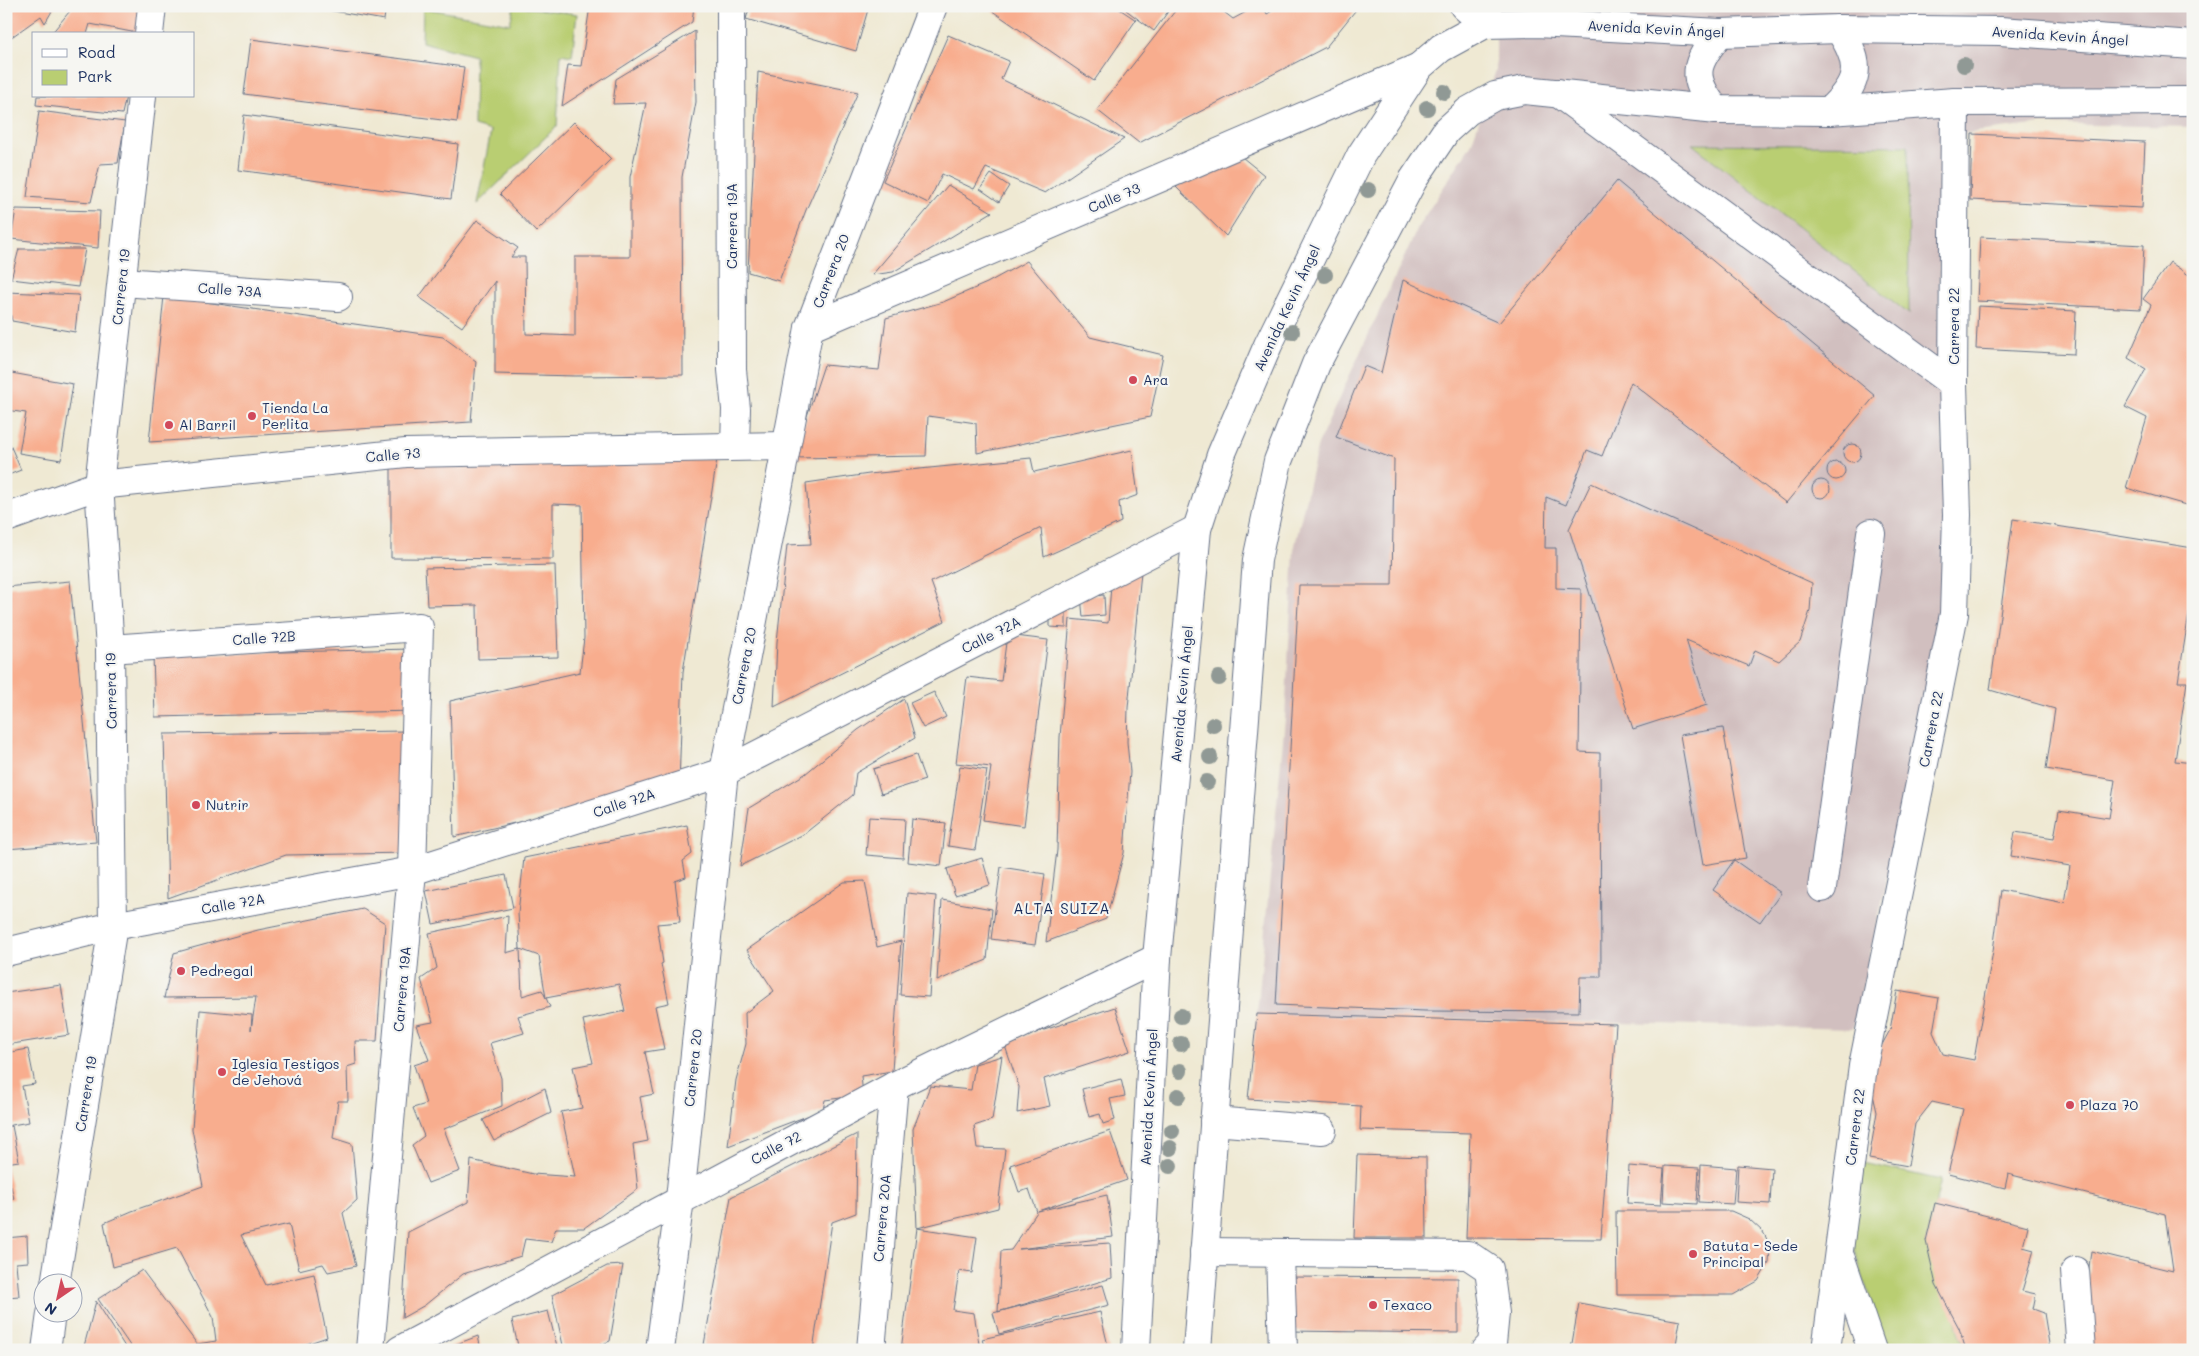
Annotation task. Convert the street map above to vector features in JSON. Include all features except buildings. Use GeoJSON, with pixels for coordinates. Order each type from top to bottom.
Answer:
{"type":"FeatureCollection","features":[{"type":"Feature","properties":{"kind":"street"},"geometry":{"type":"LineString","coordinates":[[149,32],[152,6]]}},
{"type":"Feature","properties":{"kind":"street","name":"Carrera 19A"},"geometry":{"type":"LineString","coordinates":[[731,6],[732,370],[736,409],[735,446]]}},
{"type":"Feature","properties":{"kind":"street","name":"Carrera 20"},"geometry":{"type":"LineString","coordinates":[[660,1350],[680,1199],[724,772],[786,446],[810,328],[933,6]]}},
{"type":"Feature","properties":{"kind":"street"},"geometry":{"type":"LineString","coordinates":[[1464,6],[1484,15]]}},
{"type":"Feature","properties":{"kind":"street","name":"Avenida Kevin Ángel"},"geometry":{"type":"LineString","coordinates":[[1136,1350],[1157,958],[1197,529],[1221,455],[1268,345],[1362,155],[1419,67],[1484,15],[1536,14],[1720,33],[1839,29],[2000,31],[2193,45]]}},
{"type":"Feature","properties":{"kind":"street"},"geometry":{"type":"LineString","coordinates":[[1829,111],[1851,88],[1856,68],[1850,45],[1839,29]]}},
{"type":"Feature","properties":{"kind":"street"},"geometry":{"type":"LineString","coordinates":[[1716,110],[1702,92],[1698,71],[1701,57],[1720,33]]}},
{"type":"Feature","properties":{"kind":"street","name":"Calle 73"},"geometry":{"type":"LineString","coordinates":[[810,328],[1419,67]]}},
{"type":"Feature","properties":{"kind":"street"},"geometry":{"type":"LineString","coordinates":[[1197,1350],[1257,560],[1278,461],[1316,364],[1413,180],[1446,131],[1468,111],[1495,96],[1525,90],[1716,110],[1829,111],[1955,102],[2193,101]]}},
{"type":"Feature","properties":{"kind":"street"},"geometry":{"type":"LineString","coordinates":[[1558,93],[1953,384]]}},
{"type":"Feature","properties":{"kind":"street","name":"Carrera 19"},"geometry":{"type":"LineString","coordinates":[[57,1274],[112,926],[110,649],[99,486],[142,98]]}},
{"type":"Feature","properties":{"kind":"street","name":"Carrera 22"},"geometry":{"type":"LineString","coordinates":[[1826,1350],[1863,1066],[1954,614],[1958,515],[1953,384],[1955,102]]}},
{"type":"Feature","properties":{"kind":"street","name":"Calle 73A"},"geometry":{"type":"LineString","coordinates":[[122,282],[338,298]]}},
{"type":"Feature","properties":{"kind":"street","name":"Calle 73"},"geometry":{"type":"LineString","coordinates":[[6,518],[99,486],[406,453],[786,446]]}},
{"type":"Feature","properties":{"kind":"street","name":"Calle 72A"},"geometry":{"type":"LineString","coordinates":[[6,952],[112,926],[412,871],[724,772],[1197,529]]}},
{"type":"Feature","properties":{"kind":"street"},"geometry":{"type":"LineString","coordinates":[[1822,888],[1871,533]]}},
{"type":"Feature","properties":{"kind":"street","name":"Carrera 19A"},"geometry":{"type":"LineString","coordinates":[[370,1350],[412,871],[419,627]]}},
{"type":"Feature","properties":{"kind":"street","name":"Calle 72B"},"geometry":{"type":"LineString","coordinates":[[110,649],[419,627]]}},
{"type":"Feature","properties":{"kind":"street","name":"Calle 72"},"geometry":{"type":"LineString","coordinates":[[400,1350],[894,1086],[1157,958]]}},
{"type":"Feature","properties":{"kind":"street","name":"Carrera 20A"},"geometry":{"type":"LineString","coordinates":[[871,1350],[894,1086]]}},
{"type":"Feature","properties":{"kind":"street"},"geometry":{"type":"LineString","coordinates":[[1214,1121],[1322,1130]]}},
{"type":"Feature","properties":{"kind":"street"},"geometry":{"type":"LineString","coordinates":[[1204,1252],[1468,1255],[1489,1269],[1495,1313],[1492,1344],[1486,1350]]}},
{"type":"Feature","properties":{"kind":"street"},"geometry":{"type":"LineString","coordinates":[[1280,1254],[1283,1350]]}},
{"type":"Feature","properties":{"kind":"street"},"geometry":{"type":"LineString","coordinates":[[1839,1255],[1872,1350]]}},
{"type":"Feature","properties":{"kind":"street"},"geometry":{"type":"LineString","coordinates":[[2075,1271],[2081,1350]]}},
{"type":"Feature","properties":{"kind":"street"},"geometry":{"type":"LineString","coordinates":[[46,1350],[50,1324]]}},
{"type":"Feature","properties":{"kind":"shaded area"},"geometry":{"type":"Polygon","coordinates":[[[1496,6],[2193,6],[2193,127],[2042,124],[1943,136],[1939,330],[1946,557],[1920,735],[1853,1029],[1257,1014],[1285,719],[1294,550],[1318,444],[1419,225],[1471,145],[1496,70],[1496,6]]]}},
{"type":"Feature","properties":{"kind":"green space"},"geometry":{"type":"Polygon","coordinates":[[[514,6],[577,14],[572,56],[561,54],[557,126],[477,204],[491,131],[474,126],[475,56],[422,42],[423,8],[510,24],[514,6]]]}},
{"type":"Feature","properties":{"kind":"green space"},"geometry":{"type":"Polygon","coordinates":[[[1692,144],[1908,146],[1909,314],[1692,144]]]}},
{"type":"Feature","properties":{"kind":"green space"},"geometry":{"type":"Polygon","coordinates":[[[1859,1162],[1941,1180],[1926,1241],[1966,1350],[1886,1350],[1848,1230],[1859,1162]]]}},
{"type":"Feature","properties":{"kind":"place","name":"Ara"},"geometry":{"type":"Point","coordinates":[1133,380]}},
{"type":"Feature","properties":{"kind":"place","name":"Tienda La Perlita"},"geometry":{"type":"Point","coordinates":[252,416]}},
{"type":"Feature","properties":{"kind":"place","name":"Al Barril"},"geometry":{"type":"Point","coordinates":[169,425]}},
{"type":"Feature","properties":{"kind":"place","name":"Nutrir"},"geometry":{"type":"Point","coordinates":[196,805]}},
{"type":"Feature","properties":{"kind":"place","name":"Pedregal"},"geometry":{"type":"Point","coordinates":[181,971]}},
{"type":"Feature","properties":{"kind":"place","name":"Iglesia Testigos de Jehová"},"geometry":{"type":"Point","coordinates":[222,1072]}},
{"type":"Feature","properties":{"kind":"place","name":"Plaza 70"},"geometry":{"type":"Point","coordinates":[2070,1105]}},
{"type":"Feature","properties":{"kind":"place","name":"Batuta - Sede Principal"},"geometry":{"type":"Point","coordinates":[1693,1254]}},
{"type":"Feature","properties":{"kind":"place","name":"Texaco"},"geometry":{"type":"Point","coordinates":[1373,1305]}},
{"type":"Feature","properties":{"kind":"district","name":"ALTA SUIZA"},"geometry":{"type":"Point","coordinates":[1062,909]}}]}
